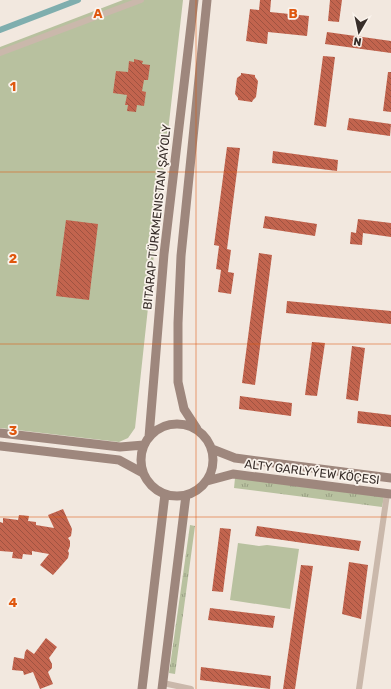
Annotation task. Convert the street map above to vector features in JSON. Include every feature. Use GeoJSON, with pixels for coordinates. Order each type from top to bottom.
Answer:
{"type":"FeatureCollection","features":[{"type":"Feature","properties":{"kind":"main road","name":"BITARAP TÜRKMENISTAN ŞAÝOLY"},"geometry":{"type":"LineString","coordinates":[[146,441],[164,257],[194,0]]}},
{"type":"Feature","properties":{"kind":"main road"},"geometry":{"type":"LineString","coordinates":[[197,429],[184,409],[178,382],[178,323],[181,256],[207,0]]}},
{"type":"Feature","properties":{"kind":"main road"},"geometry":{"type":"LineString","coordinates":[[166,425],[187,425],[197,429],[204,434],[212,449],[214,460],[208,481],[202,487],[186,495],[170,496],[158,491],[149,483],[143,473],[141,459],[146,441],[157,430],[166,425]]}},
{"type":"Feature","properties":{"kind":"main road"},"geometry":{"type":"LineString","coordinates":[[0,433],[120,447],[146,441]]}},
{"type":"Feature","properties":{"kind":"main road"},"geometry":{"type":"LineString","coordinates":[[0,446],[118,460],[143,473]]}},
{"type":"Feature","properties":{"kind":"main road","name":"ALTY GARLYÝEW KÖÇESI"},"geometry":{"type":"LineString","coordinates":[[212,449],[235,458],[391,478]]}},
{"type":"Feature","properties":{"kind":"main road","name":"ALTY GARLYÝEW KÖÇESI"},"geometry":{"type":"LineString","coordinates":[[208,481],[233,474],[389,494]]}},
{"type":"Feature","properties":{"kind":"main road"},"geometry":{"type":"LineString","coordinates":[[142,689],[165,494]]}},
{"type":"Feature","properties":{"kind":"main road"},"geometry":{"type":"LineString","coordinates":[[162,686],[186,495]]}},
{"type":"Feature","properties":{"kind":"street"},"geometry":{"type":"LineString","coordinates":[[0,53],[141,0]]}},
{"type":"Feature","properties":{"kind":"street"},"geometry":{"type":"LineString","coordinates":[[359,689],[389,494]]}},
{"type":"Feature","properties":{"kind":"street"},"geometry":{"type":"LineString","coordinates":[[162,686],[191,689]]}},
{"type":"Feature","properties":{"kind":"green space"},"geometry":{"type":"Polygon","coordinates":[[[123,0],[183,0],[153,263],[155,267],[153,269],[152,274],[154,274],[151,280],[135,428],[128,438],[119,442],[0,428],[0,47],[123,0]]]}},
{"type":"Feature","properties":{"kind":"green space"},"geometry":{"type":"Polygon","coordinates":[[[235,478],[384,497],[382,507],[234,488],[235,478]]]}},
{"type":"Feature","properties":{"kind":"green space"},"geometry":{"type":"Polygon","coordinates":[[[190,525],[195,526],[175,674],[169,673],[190,525]]]}},
{"type":"Feature","properties":{"kind":"green space"},"geometry":{"type":"Polygon","coordinates":[[[238,543],[299,549],[290,609],[230,600],[238,543]]]}},
{"type":"Feature","properties":{"kind":"building"},"geometry":{"type":"Polygon","coordinates":[[[260,0],[271,0],[270,12],[309,16],[307,36],[268,32],[267,44],[246,41],[250,9],[259,10],[260,0]]]}},
{"type":"Feature","properties":{"kind":"building"},"geometry":{"type":"Polygon","coordinates":[[[330,0],[342,0],[339,22],[328,21],[330,0]]]}},
{"type":"Feature","properties":{"kind":"building"},"geometry":{"type":"Polygon","coordinates":[[[327,32],[391,41],[391,53],[325,44],[327,32]]]}},
{"type":"Feature","properties":{"kind":"building"},"geometry":{"type":"Polygon","coordinates":[[[323,56],[335,57],[326,127],[314,125],[323,56]]]}},
{"type":"Feature","properties":{"kind":"building"},"geometry":{"type":"Polygon","coordinates":[[[134,59],[143,61],[142,64],[150,65],[148,80],[144,80],[142,91],[146,92],[144,106],[137,105],[136,112],[127,111],[128,105],[125,105],[127,95],[113,93],[116,71],[128,72],[129,61],[134,62],[134,59]]]}},
{"type":"Feature","properties":{"kind":"building"},"geometry":{"type":"Polygon","coordinates":[[[388,72],[391,72],[391,112],[383,111],[388,72]]]}},
{"type":"Feature","properties":{"kind":"building"},"geometry":{"type":"Polygon","coordinates":[[[241,73],[255,75],[258,81],[256,97],[252,102],[238,100],[235,94],[237,78],[241,75],[241,73]]]}},
{"type":"Feature","properties":{"kind":"building"},"geometry":{"type":"Polygon","coordinates":[[[349,118],[391,124],[390,136],[347,130],[349,118]]]}},
{"type":"Feature","properties":{"kind":"building"},"geometry":{"type":"Polygon","coordinates":[[[227,147],[240,148],[227,249],[231,250],[228,272],[234,273],[231,294],[218,292],[221,270],[216,269],[219,246],[214,245],[227,147]]]}},
{"type":"Feature","properties":{"kind":"building"},"geometry":{"type":"Polygon","coordinates":[[[273,151],[338,160],[337,171],[272,163],[273,151]]]}},
{"type":"Feature","properties":{"kind":"building"},"geometry":{"type":"Polygon","coordinates":[[[265,216],[317,224],[315,236],[263,228],[265,216]]]}},
{"type":"Feature","properties":{"kind":"building"},"geometry":{"type":"Polygon","coordinates":[[[358,219],[391,223],[391,237],[363,233],[362,245],[350,244],[351,232],[356,233],[358,219]]]}},
{"type":"Feature","properties":{"kind":"building"},"geometry":{"type":"Polygon","coordinates":[[[66,220],[98,224],[89,300],[56,296],[66,220]]]}},
{"type":"Feature","properties":{"kind":"building"},"geometry":{"type":"Polygon","coordinates":[[[259,253],[272,255],[255,385],[242,383],[259,253]]]}},
{"type":"Feature","properties":{"kind":"building"},"geometry":{"type":"Polygon","coordinates":[[[287,301],[391,311],[391,324],[286,313],[287,301]]]}},
{"type":"Feature","properties":{"kind":"building"},"geometry":{"type":"Polygon","coordinates":[[[312,342],[325,343],[317,396],[305,395],[312,342]]]}},
{"type":"Feature","properties":{"kind":"building"},"geometry":{"type":"Polygon","coordinates":[[[352,346],[365,348],[358,401],[346,399],[352,346]]]}},
{"type":"Feature","properties":{"kind":"building"},"geometry":{"type":"Polygon","coordinates":[[[240,396],[292,403],[291,416],[239,409],[240,396]]]}},
{"type":"Feature","properties":{"kind":"building"},"geometry":{"type":"Polygon","coordinates":[[[358,411],[391,415],[391,427],[357,423],[358,411]]]}},
{"type":"Feature","properties":{"kind":"building"},"geometry":{"type":"Polygon","coordinates":[[[63,509],[72,529],[71,536],[68,538],[70,541],[69,553],[68,558],[53,575],[40,565],[49,554],[32,551],[32,555],[23,554],[22,559],[12,558],[13,552],[0,551],[0,522],[3,523],[3,518],[18,520],[19,515],[29,516],[28,521],[36,522],[36,525],[54,528],[48,515],[63,509]]]}},
{"type":"Feature","properties":{"kind":"building"},"geometry":{"type":"Polygon","coordinates":[[[257,526],[361,541],[359,551],[255,536],[257,526]]]}},
{"type":"Feature","properties":{"kind":"building"},"geometry":{"type":"Polygon","coordinates":[[[220,528],[231,529],[223,592],[212,591],[220,528]]]}},
{"type":"Feature","properties":{"kind":"building"},"geometry":{"type":"Polygon","coordinates":[[[349,562],[368,565],[361,619],[342,614],[349,562]]]}},
{"type":"Feature","properties":{"kind":"building"},"geometry":{"type":"Polygon","coordinates":[[[301,565],[313,566],[295,689],[283,689],[301,565]]]}},
{"type":"Feature","properties":{"kind":"building"},"geometry":{"type":"Polygon","coordinates":[[[210,608],[275,616],[273,628],[208,620],[210,608]]]}},
{"type":"Feature","properties":{"kind":"building"},"geometry":{"type":"Polygon","coordinates":[[[46,638],[57,647],[49,658],[52,668],[48,672],[53,684],[40,689],[33,672],[24,675],[23,671],[12,670],[14,657],[24,659],[27,649],[34,654],[46,638]]]}},
{"type":"Feature","properties":{"kind":"building"},"geometry":{"type":"Polygon","coordinates":[[[201,667],[271,676],[270,689],[200,680],[201,667]]]}},
{"type":"Feature","properties":{"kind":"waterway"},"geometry":{"type":"LineString","coordinates":[[0,30],[78,0]]}}]}
